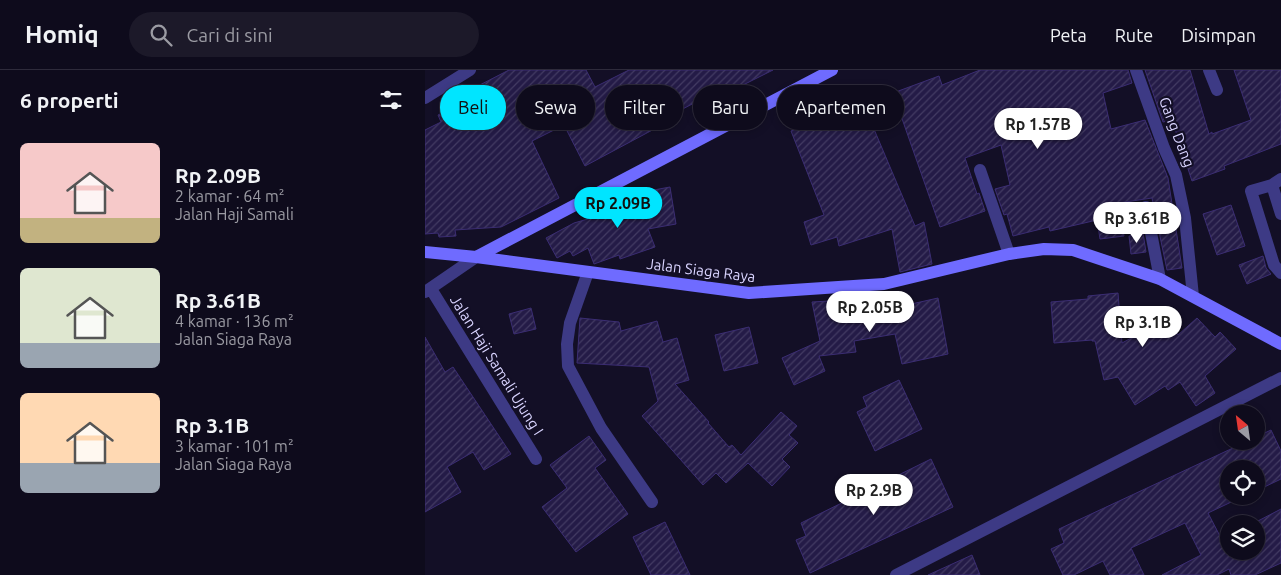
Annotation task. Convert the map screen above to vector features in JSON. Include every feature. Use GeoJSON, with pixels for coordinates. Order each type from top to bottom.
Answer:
{"type":"FeatureCollection","features":[{"type":"Feature","properties":{"kind":"main road"},"geometry":{"type":"LineString","coordinates":[[477,257],[832,70]]}},
{"type":"Feature","properties":{"kind":"main road","name":"Jalan Siaga Raya"},"geometry":{"type":"LineString","coordinates":[[425,252],[477,257],[749,293],[762,293],[884,284],[1009,254],[1044,249],[1073,250],[1160,279],[1281,344]]}},
{"type":"Feature","properties":{"kind":"street"},"geometry":{"type":"LineString","coordinates":[[425,98],[470,70]]}},
{"type":"Feature","properties":{"kind":"street","name":"Gang Dang"},"geometry":{"type":"LineString","coordinates":[[1136,70],[1164,148],[1176,175],[1185,218],[1193,296]]}},
{"type":"Feature","properties":{"kind":"street"},"geometry":{"type":"LineString","coordinates":[[1209,70],[1217,90]]}},
{"type":"Feature","properties":{"kind":"street"},"geometry":{"type":"LineString","coordinates":[[980,170],[1009,254]]}},
{"type":"Feature","properties":{"kind":"street"},"geometry":{"type":"LineString","coordinates":[[1281,214],[1276,182],[1251,190],[1274,265],[1281,273]]}},
{"type":"Feature","properties":{"kind":"street"},"geometry":{"type":"LineString","coordinates":[[1147,207],[1160,279]]}},
{"type":"Feature","properties":{"kind":"street"},"geometry":{"type":"LineString","coordinates":[[428,290],[477,257]]}},
{"type":"Feature","properties":{"kind":"street"},"geometry":{"type":"LineString","coordinates":[[588,272],[570,323],[567,344],[568,366],[601,428],[652,502]]}},
{"type":"Feature","properties":{"kind":"street","name":"Jalan Haji Samali Ujung I"},"geometry":{"type":"LineString","coordinates":[[428,290],[536,459]]}},
{"type":"Feature","properties":{"kind":"street"},"geometry":{"type":"LineString","coordinates":[[895,575],[1281,378]]}},
{"type":"Feature","properties":{"kind":"building"},"geometry":{"type":"Polygon","coordinates":[[[509,70],[586,70],[594,85],[516,85],[516,130],[554,130],[532,141],[559,198],[501,227],[455,230],[456,236],[439,237],[438,233],[425,234],[425,130],[440,122],[440,130],[506,130],[506,85],[480,85],[509,70]]]}},
{"type":"Feature","properties":{"kind":"building"},"geometry":{"type":"Polygon","coordinates":[[[629,70],[773,70],[743,85],[693,85],[693,104],[683,109],[683,85],[605,85],[605,130],[652,130],[585,166],[567,130],[595,130],[595,87],[629,70]]]}},
{"type":"Feature","properties":{"kind":"building"},"geometry":{"type":"Polygon","coordinates":[[[980,70],[1128,70],[1132,83],[1103,93],[1111,129],[1145,120],[1168,178],[1182,268],[1167,270],[1152,198],[1119,203],[1124,236],[1100,239],[1097,220],[1050,231],[1049,227],[1013,236],[1007,214],[1004,215],[995,189],[1010,185],[1001,145],[965,158],[985,211],[940,227],[904,124],[904,89],[939,76],[942,85],[980,70]]]}},
{"type":"Feature","properties":{"kind":"building"},"geometry":{"type":"Polygon","coordinates":[[[1145,70],[1190,70],[1209,134],[1212,132],[1212,134],[1251,120],[1234,70],[1281,70],[1281,144],[1224,166],[1225,169],[1192,181],[1172,120],[1163,122],[1145,70]]]}},
{"type":"Feature","properties":{"kind":"building"},"geometry":{"type":"Polygon","coordinates":[[[874,130],[915,226],[924,222],[932,264],[900,272],[892,229],[839,246],[837,237],[811,245],[804,222],[824,215],[791,131],[874,130]]]}},
{"type":"Feature","properties":{"kind":"building"},"geometry":{"type":"Polygon","coordinates":[[[670,187],[676,224],[648,229],[655,247],[620,259],[619,255],[594,264],[588,248],[573,256],[570,251],[557,258],[546,238],[574,223],[605,214],[604,212],[644,198],[643,192],[670,187]]]}},
{"type":"Feature","properties":{"kind":"building"},"geometry":{"type":"Polygon","coordinates":[[[1231,205],[1245,246],[1217,255],[1203,214],[1231,205]]]}},
{"type":"Feature","properties":{"kind":"building"},"geometry":{"type":"Polygon","coordinates":[[[1143,233],[1146,252],[1131,254],[1129,236],[1143,233]]]}},
{"type":"Feature","properties":{"kind":"building"},"geometry":{"type":"Polygon","coordinates":[[[1263,256],[1266,268],[1271,274],[1247,284],[1239,265],[1263,256]]]}},
{"type":"Feature","properties":{"kind":"building"},"geometry":{"type":"Polygon","coordinates":[[[1118,293],[1122,343],[1168,318],[1178,335],[1197,318],[1215,337],[1220,332],[1236,349],[1205,376],[1215,393],[1196,406],[1180,382],[1168,390],[1165,386],[1135,405],[1118,377],[1104,380],[1095,341],[1054,343],[1051,302],[1088,299],[1088,296],[1118,293]]]}},
{"type":"Feature","properties":{"kind":"building"},"geometry":{"type":"Polygon","coordinates":[[[938,298],[948,354],[902,364],[895,334],[854,341],[856,352],[819,356],[825,371],[794,385],[782,358],[820,341],[812,302],[846,300],[847,303],[865,300],[867,314],[938,298]]]}},
{"type":"Feature","properties":{"kind":"building"},"geometry":{"type":"Polygon","coordinates":[[[531,308],[536,329],[514,334],[509,314],[531,308]]]}},
{"type":"Feature","properties":{"kind":"building"},"geometry":{"type":"Polygon","coordinates":[[[580,318],[619,322],[621,331],[657,321],[663,342],[677,338],[689,380],[675,384],[729,447],[732,445],[741,455],[781,412],[797,426],[789,435],[798,443],[782,459],[790,467],[772,486],[748,463],[726,483],[716,473],[703,485],[642,416],[658,401],[649,367],[577,363],[580,318]]]}},
{"type":"Feature","properties":{"kind":"building"},"geometry":{"type":"Polygon","coordinates":[[[749,327],[758,363],[724,371],[715,335],[749,327]]]}},
{"type":"Feature","properties":{"kind":"building"},"geometry":{"type":"Polygon","coordinates":[[[425,337],[445,372],[453,367],[511,454],[484,470],[473,452],[447,467],[461,492],[425,512],[425,337]]]}},
{"type":"Feature","properties":{"kind":"building"},"geometry":{"type":"Polygon","coordinates":[[[899,380],[922,429],[875,451],[857,412],[867,407],[863,397],[899,380]]]}},
{"type":"Feature","properties":{"kind":"building"},"geometry":{"type":"Polygon","coordinates":[[[1271,430],[1281,451],[1281,479],[1265,487],[1265,460],[1220,460],[1220,505],[1225,505],[1208,513],[1220,536],[1220,560],[1265,560],[1265,517],[1281,509],[1281,563],[1255,575],[1231,575],[1229,569],[1217,575],[1162,575],[1201,555],[1185,523],[1131,548],[1144,575],[1110,575],[1103,561],[1074,575],[1063,575],[1051,549],[1064,543],[1059,529],[1229,450],[1265,450],[1265,433],[1271,430]]]}},
{"type":"Feature","properties":{"kind":"building"},"geometry":{"type":"Polygon","coordinates":[[[589,436],[606,460],[595,468],[628,514],[576,552],[542,507],[567,488],[550,465],[589,436]]]}},
{"type":"Feature","properties":{"kind":"building"},"geometry":{"type":"Polygon","coordinates":[[[931,459],[953,507],[810,573],[796,540],[806,536],[801,523],[931,459]]]}},
{"type":"Feature","properties":{"kind":"building"},"geometry":{"type":"Polygon","coordinates":[[[665,522],[690,575],[651,575],[633,537],[665,522]]]}},
{"type":"Feature","properties":{"kind":"building"},"geometry":{"type":"Polygon","coordinates":[[[972,555],[980,575],[928,575],[972,555]]]}}]}
